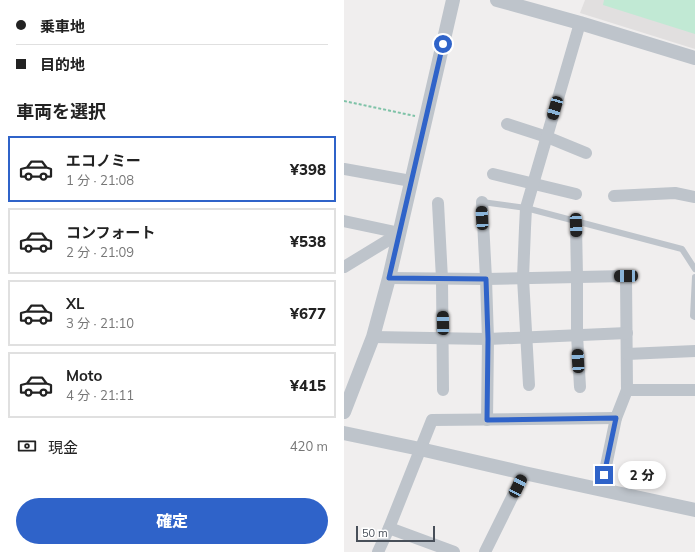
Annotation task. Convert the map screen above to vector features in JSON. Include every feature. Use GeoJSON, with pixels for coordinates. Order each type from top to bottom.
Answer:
{"type":"FeatureCollection","features":[{"type":"Feature","properties":{"kind":"street"},"geometry":{"type":"LineString","coordinates":[[344,412],[373,337],[389,278],[453,0]]}},
{"type":"Feature","properties":{"kind":"street"},"geometry":{"type":"LineString","coordinates":[[497,0],[580,23],[695,58]]}},
{"type":"Feature","properties":{"kind":"street"},"geometry":{"type":"LineString","coordinates":[[529,385],[523,278],[526,208],[580,23]]}},
{"type":"Feature","properties":{"kind":"street"},"geometry":{"type":"LineString","coordinates":[[507,124],[547,137],[586,153]]}},
{"type":"Feature","properties":{"kind":"street"},"geometry":{"type":"LineString","coordinates":[[344,169],[411,181]]}},
{"type":"Feature","properties":{"kind":"street"},"geometry":{"type":"LineString","coordinates":[[493,174],[576,194]]}},
{"type":"Feature","properties":{"kind":"street"},"geometry":{"type":"LineString","coordinates":[[614,196],[675,193],[695,197]]}},
{"type":"Feature","properties":{"kind":"street"},"geometry":{"type":"LineString","coordinates":[[482,202],[488,339],[487,420]]}},
{"type":"Feature","properties":{"kind":"street"},"geometry":{"type":"LineString","coordinates":[[438,203],[442,279],[443,390]]}},
{"type":"Feature","properties":{"kind":"street"},"geometry":{"type":"LineString","coordinates":[[344,221],[400,234]]}},
{"type":"Feature","properties":{"kind":"street"},"geometry":{"type":"LineString","coordinates":[[576,225],[577,335],[580,387]]}},
{"type":"Feature","properties":{"kind":"street"},"geometry":{"type":"LineString","coordinates":[[344,267],[400,234]]}},
{"type":"Feature","properties":{"kind":"street"},"geometry":{"type":"LineString","coordinates":[[389,278],[486,279],[626,276],[627,390],[616,418],[601,490]]}},
{"type":"Feature","properties":{"kind":"street"},"geometry":{"type":"LineString","coordinates":[[373,337],[488,339],[627,333]]}},
{"type":"Feature","properties":{"kind":"street"},"geometry":{"type":"LineString","coordinates":[[627,354],[695,350]]}},
{"type":"Feature","properties":{"kind":"street"},"geometry":{"type":"LineString","coordinates":[[627,390],[695,390]]}},
{"type":"Feature","properties":{"kind":"street"},"geometry":{"type":"LineString","coordinates":[[378,552],[432,420],[616,418]]}},
{"type":"Feature","properties":{"kind":"street"},"geometry":{"type":"LineString","coordinates":[[344,433],[420,448],[524,473],[695,510]]}},
{"type":"Feature","properties":{"kind":"street"},"geometry":{"type":"LineString","coordinates":[[485,552],[524,473]]}},
{"type":"Feature","properties":{"kind":"street"},"geometry":{"type":"LineString","coordinates":[[389,528],[454,552]]}},
{"type":"Feature","properties":{"kind":"lane"},"geometry":{"type":"LineString","coordinates":[[482,202],[526,208],[682,249],[695,269]]}},
{"type":"Feature","properties":{"kind":"lane"},"geometry":{"type":"LineString","coordinates":[[695,277],[693,316],[695,317]]}},
{"type":"Feature","properties":{"kind":"path"},"geometry":{"type":"LineString","coordinates":[[344,101],[426,118]]}},
{"type":"Feature","properties":{"kind":"shaded area"},"geometry":{"type":"Polygon","coordinates":[[[585,0],[695,0],[695,49],[580,13],[585,0]]]}},
{"type":"Feature","properties":{"kind":"green space"},"geometry":{"type":"Polygon","coordinates":[[[604,0],[695,0],[695,34],[603,5],[604,0]]]}},
{"type":"Feature","properties":{"kind":"route"},"geometry":{"type":"LineString","coordinates":[[443,44],[389,278],[486,279],[488,339],[487,420],[616,418],[604,475]]}}]}
